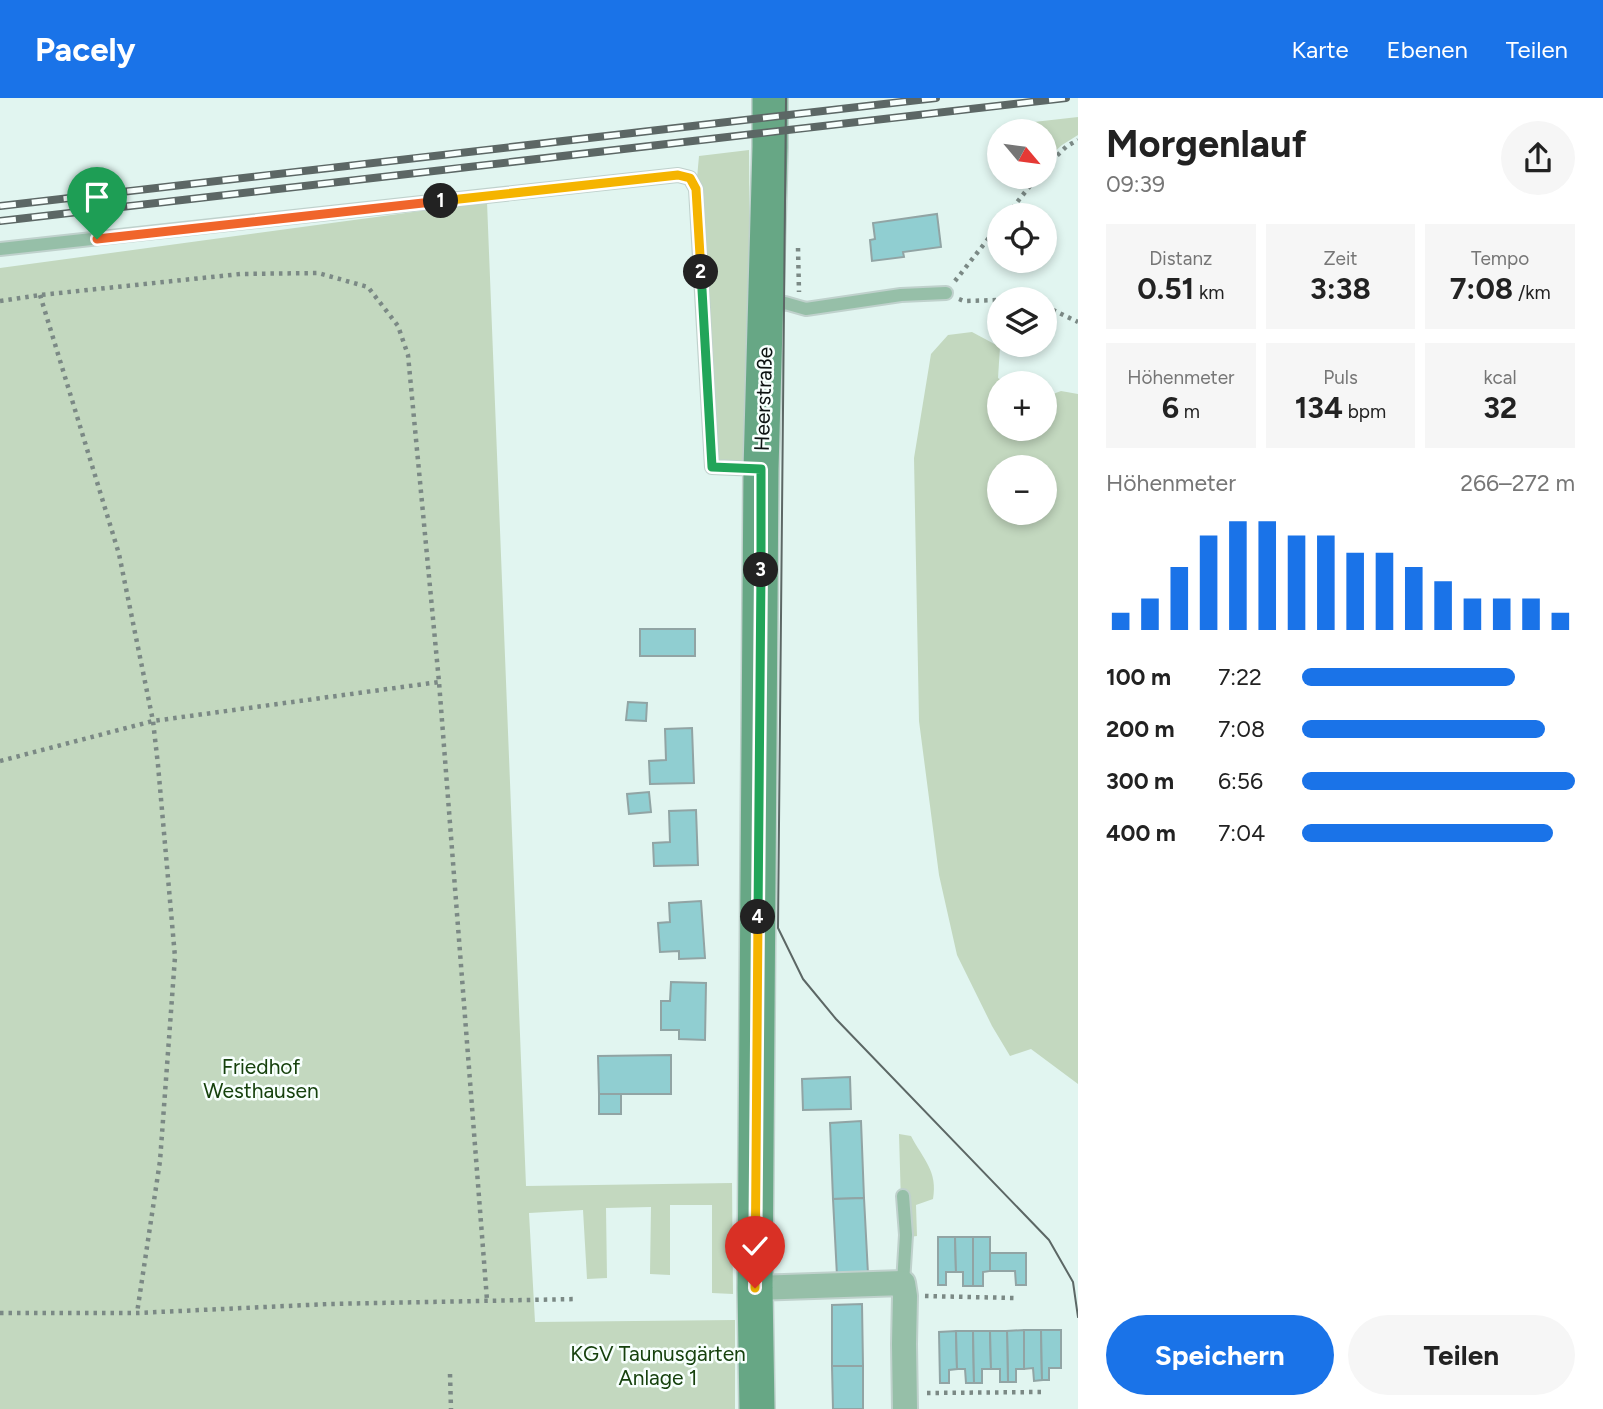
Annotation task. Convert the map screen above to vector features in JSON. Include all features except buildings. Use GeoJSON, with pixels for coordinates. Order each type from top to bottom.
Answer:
{"type":"FeatureCollection","features":[{"type":"Feature","properties":{"kind":"main road","name":"Heerstraße"},"geometry":{"type":"LineString","coordinates":[[757,1409],[755,1288],[761,469],[770,98]]}},
{"type":"Feature","properties":{"kind":"street"},"geometry":{"type":"LineString","coordinates":[[755,1288],[904,1289],[905,1401]]}},
{"type":"Feature","properties":{"kind":"lane"},"geometry":{"type":"LineString","coordinates":[[0,249],[678,175],[690,178],[696,189],[712,467],[761,469]]}},
{"type":"Feature","properties":{"kind":"lane"},"geometry":{"type":"LineString","coordinates":[[766,313],[785,303],[806,309],[901,296],[946,293]]}},
{"type":"Feature","properties":{"kind":"lane"},"geometry":{"type":"LineString","coordinates":[[903,1196],[906,1234],[904,1289]]}},
{"type":"Feature","properties":{"kind":"path"},"geometry":{"type":"LineString","coordinates":[[1057,156],[1078,140]]}},
{"type":"Feature","properties":{"kind":"path"},"geometry":{"type":"LineString","coordinates":[[1016,203],[1028,189]]}},
{"type":"Feature","properties":{"kind":"path"},"geometry":{"type":"LineString","coordinates":[[987,240],[946,293],[964,301],[987,300]]}},
{"type":"Feature","properties":{"kind":"path"},"geometry":{"type":"LineString","coordinates":[[0,301],[240,274],[318,273],[368,287],[398,326],[408,355],[439,682],[487,1300]]}},
{"type":"Feature","properties":{"kind":"path"},"geometry":{"type":"LineString","coordinates":[[40,295],[119,554],[153,721],[175,957],[160,1161],[137,1313]]}},
{"type":"Feature","properties":{"kind":"path"},"geometry":{"type":"LineString","coordinates":[[1057,312],[1078,322]]}},
{"type":"Feature","properties":{"kind":"path"},"geometry":{"type":"LineString","coordinates":[[0,761],[153,721],[439,682]]}},
{"type":"Feature","properties":{"kind":"path"},"geometry":{"type":"LineString","coordinates":[[904,1289],[1016,1298]]}},
{"type":"Feature","properties":{"kind":"path"},"geometry":{"type":"LineString","coordinates":[[0,1313],[137,1313],[329,1304],[577,1299]]}},
{"type":"Feature","properties":{"kind":"path"},"geometry":{"type":"LineString","coordinates":[[450,1374],[451,1409]]}},
{"type":"Feature","properties":{"kind":"path"},"geometry":{"type":"LineString","coordinates":[[905,1401],[1042,1392]]}},
{"type":"Feature","properties":{"kind":"green space"},"geometry":{"type":"Polygon","coordinates":[[[1078,117],[1078,135],[1057,149],[1057,119],[1078,117]]]}},
{"type":"Feature","properties":{"kind":"green space"},"geometry":{"type":"Polygon","coordinates":[[[749,150],[751,468],[712,467],[696,189],[699,156],[749,150]]]}},
{"type":"Feature","properties":{"kind":"green space","name":"Friedhof Westhausen"},"geometry":{"type":"Polygon","coordinates":[[[487,202],[526,1186],[732,1183],[733,1294],[712,1293],[712,1205],[670,1205],[670,1275],[650,1274],[651,1207],[606,1208],[607,1278],[587,1279],[583,1210],[529,1213],[535,1322],[735,1320],[735,1409],[0,1409],[0,268],[487,202]]]}},
{"type":"Feature","properties":{"kind":"green space"},"geometry":{"type":"Polygon","coordinates":[[[972,332],[987,340],[987,357],[999,357],[998,371],[987,371],[987,441],[1057,441],[1057,392],[1078,394],[1078,1084],[1031,1049],[1010,1056],[957,955],[939,875],[919,721],[914,458],[931,354],[948,335],[972,332]]]}},
{"type":"Feature","properties":{"kind":"green space"},"geometry":{"type":"Polygon","coordinates":[[[899,1134],[911,1136],[928,1166],[934,1189],[933,1199],[916,1205],[917,1236],[902,1238],[899,1134]]]}},
{"type":"Feature","properties":{"kind":"tram line"},"geometry":{"type":"LineString","coordinates":[[786,98],[778,928],[803,979],[836,1019],[1049,1240],[1073,1282],[1078,1317]]}},
{"type":"Feature","properties":{"kind":"railway"},"geometry":{"type":"LineString","coordinates":[[0,206],[936,98]]}},
{"type":"Feature","properties":{"kind":"railway"},"geometry":{"type":"LineString","coordinates":[[0,221],[1066,98]]}},
{"type":"Feature","properties":{"kind":"route"},"geometry":{"type":"LineString","coordinates":[[97,239],[678,175],[690,178],[696,189],[712,467],[761,469],[755,1288]]}},
{"type":"Feature","properties":{"kind":"park label","name":"KGV Taunusgärten Anlage 1"},"geometry":{"type":"Point","coordinates":[658,1365]}}]}
